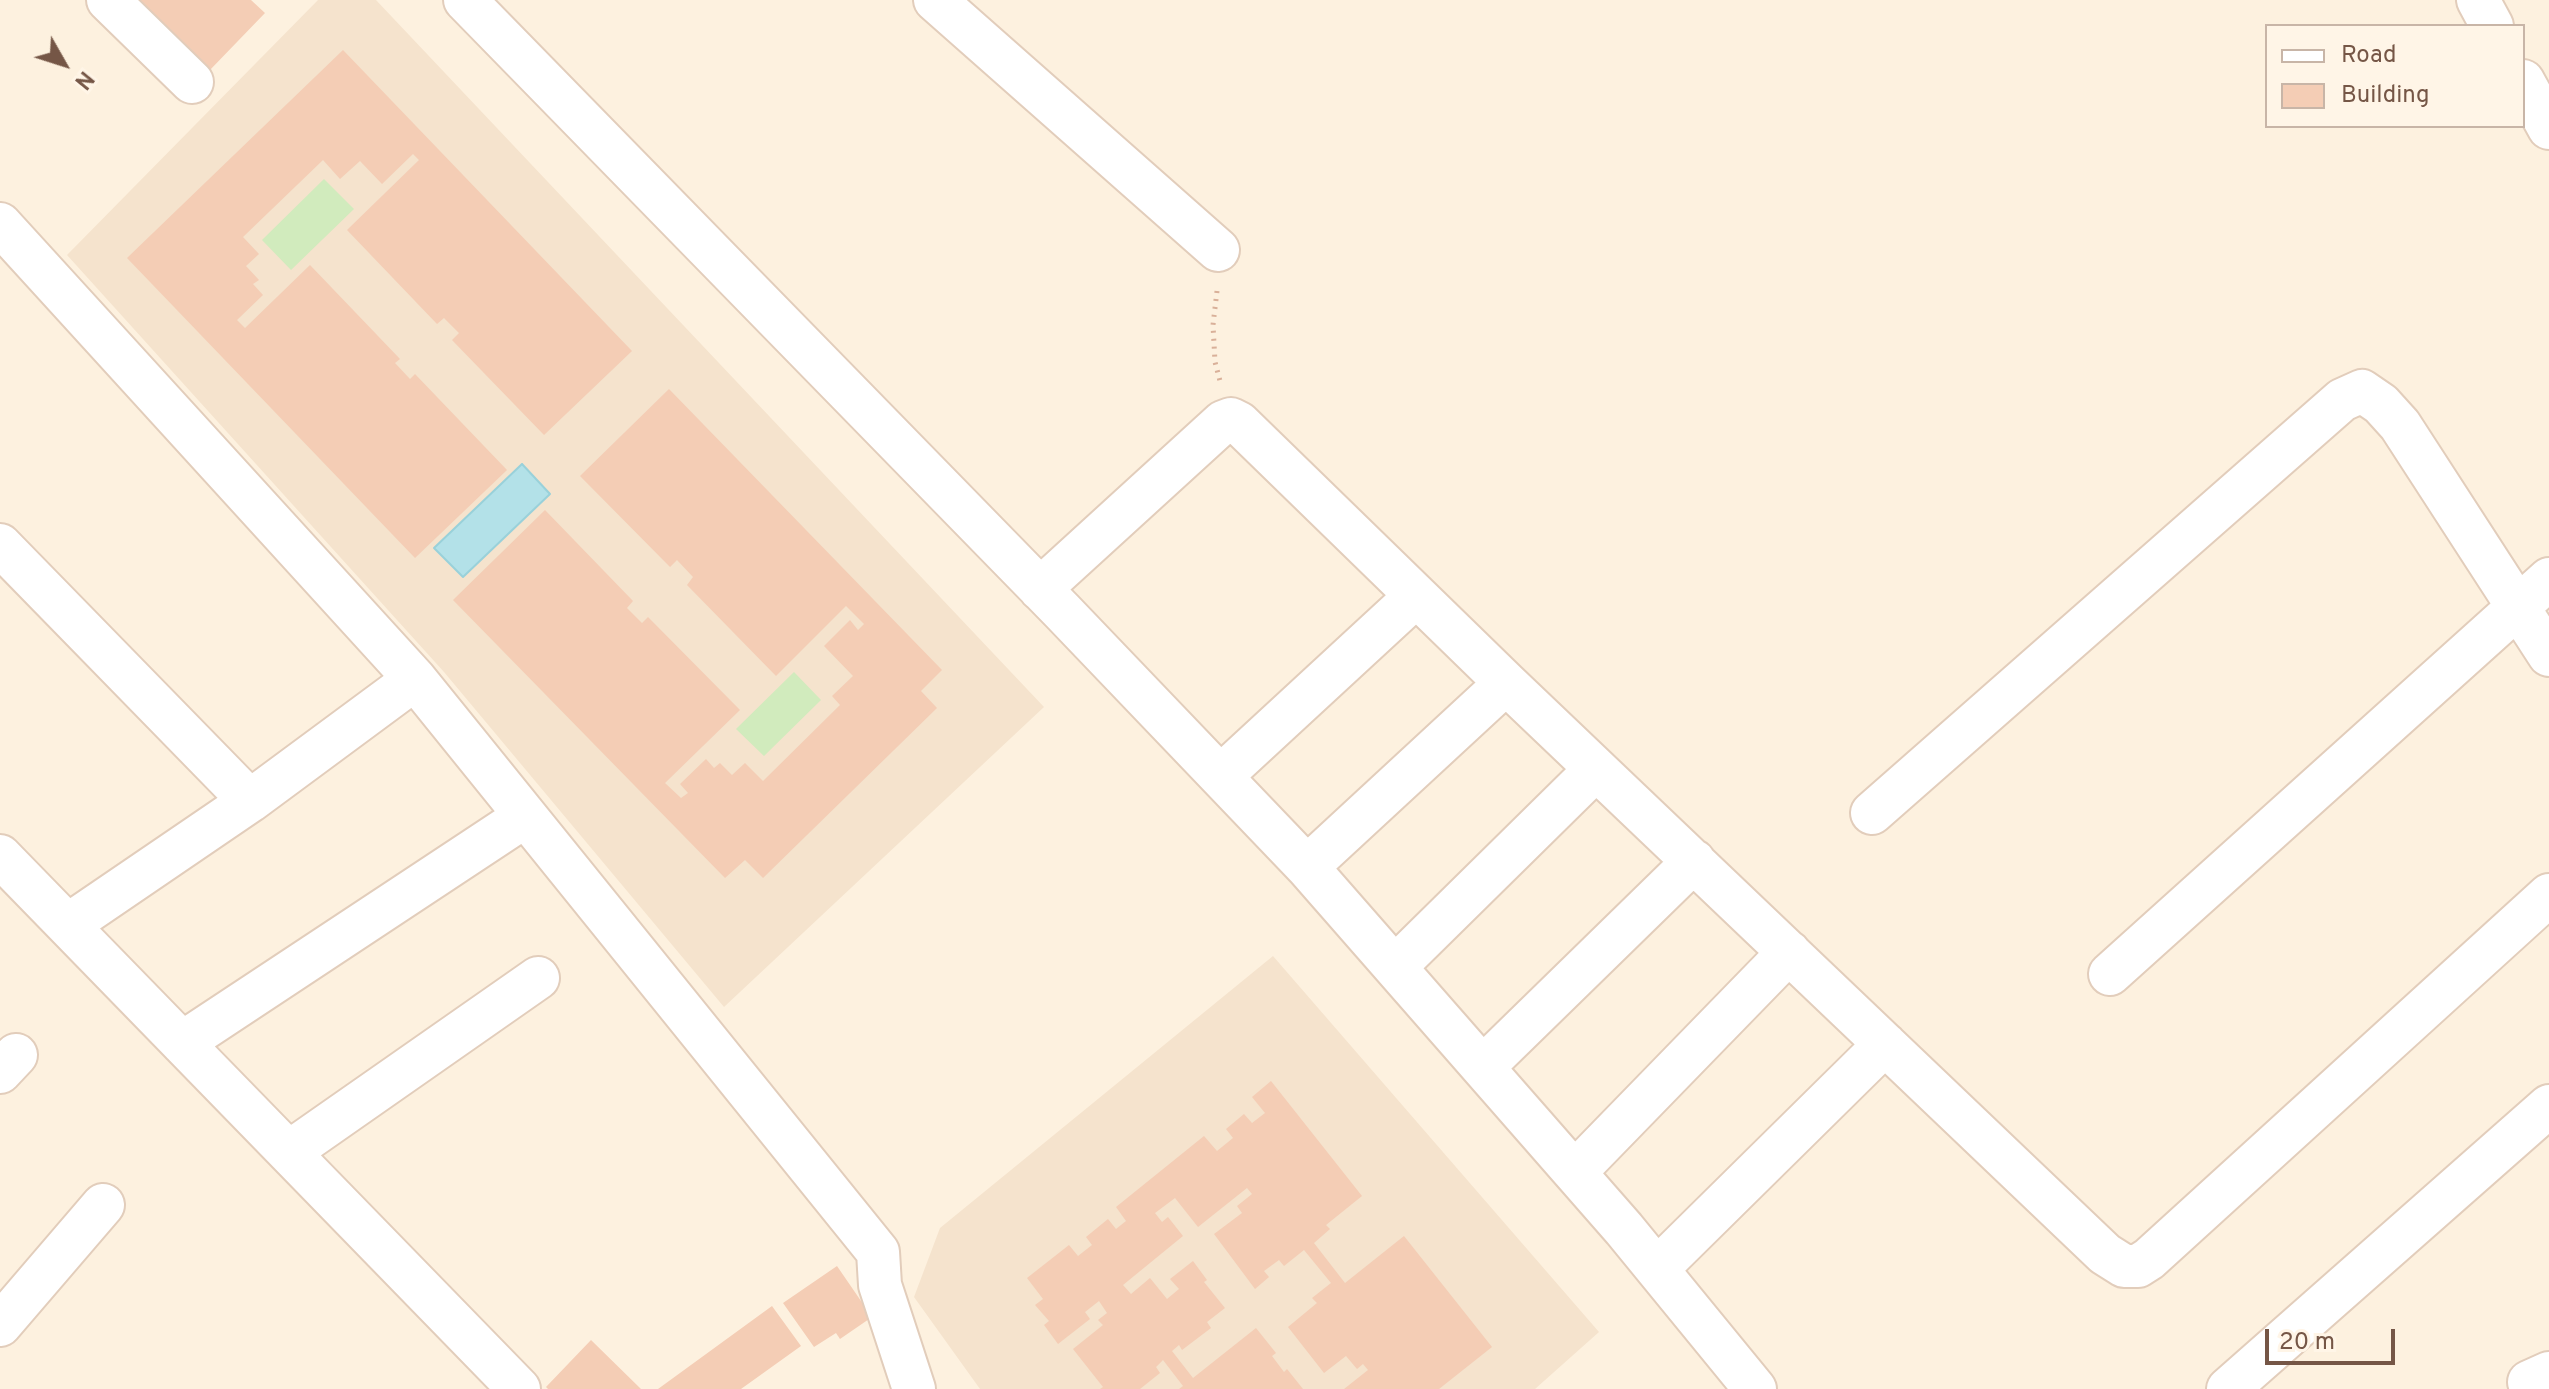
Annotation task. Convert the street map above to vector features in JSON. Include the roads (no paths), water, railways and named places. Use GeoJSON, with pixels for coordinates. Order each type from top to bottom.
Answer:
{"type":"FeatureCollection","features":[{"type":"Feature","properties":{"kind":"street"},"geometry":{"type":"LineString","coordinates":[[108,0],[192,82]]}},
{"type":"Feature","properties":{"kind":"street"},"geometry":{"type":"LineString","coordinates":[[465,0],[1307,867],[1575,1172],[1755,1389]]}},
{"type":"Feature","properties":{"kind":"street"},"geometry":{"type":"LineString","coordinates":[[935,0],[1218,250]]}},
{"type":"Feature","properties":{"kind":"street"},"geometry":{"type":"LineString","coordinates":[[2478,0],[2491,24]]}},
{"type":"Feature","properties":{"kind":"street"},"geometry":{"type":"LineString","coordinates":[[2525,85],[2549,128]]}},
{"type":"Feature","properties":{"kind":"street"},"geometry":{"type":"LineString","coordinates":[[0,224],[415,679],[878,1252],[880,1285],[914,1389]]}},
{"type":"Feature","properties":{"kind":"street"},"geometry":{"type":"LineString","coordinates":[[1872,813],[2342,400],[2362,391],[2381,404],[2400,425],[2534,593],[2549,655]]}},
{"type":"Feature","properties":{"kind":"street"},"geometry":{"type":"LineString","coordinates":[[1040,589],[1223,422],[1231,419],[1239,423],[1506,683],[2105,1254],[2124,1266],[2138,1266],[2149,1259],[2549,895]]}},
{"type":"Feature","properties":{"kind":"street"},"geometry":{"type":"LineString","coordinates":[[0,545],[250,801]]}},
{"type":"Feature","properties":{"kind":"street"},"geometry":{"type":"LineString","coordinates":[[2110,974],[2534,593]]}},
{"type":"Feature","properties":{"kind":"street"},"geometry":{"type":"LineString","coordinates":[[1221,776],[1416,596]]}},
{"type":"Feature","properties":{"kind":"street"},"geometry":{"type":"LineString","coordinates":[[68,925],[250,801],[415,679]]}},
{"type":"Feature","properties":{"kind":"street"},"geometry":{"type":"LineString","coordinates":[[1307,867],[1506,683]]}},
{"type":"Feature","properties":{"kind":"street"},"geometry":{"type":"LineString","coordinates":[[1396,966],[1596,769]]}},
{"type":"Feature","properties":{"kind":"street"},"geometry":{"type":"LineString","coordinates":[[182,1043],[524,817]]}},
{"type":"Feature","properties":{"kind":"street"},"geometry":{"type":"LineString","coordinates":[[0,856],[519,1389]]}},
{"type":"Feature","properties":{"kind":"street"},"geometry":{"type":"LineString","coordinates":[[1484,1066],[1694,861]]}},
{"type":"Feature","properties":{"kind":"street"},"geometry":{"type":"LineString","coordinates":[[1575,1172],[1789,952]]}},
{"type":"Feature","properties":{"kind":"street"},"geometry":{"type":"LineString","coordinates":[[289,1152],[538,978]]}},
{"type":"Feature","properties":{"kind":"street"},"geometry":{"type":"LineString","coordinates":[[1657,1269],[1885,1044]]}},
{"type":"Feature","properties":{"kind":"street"},"geometry":{"type":"LineString","coordinates":[[2228,1389],[2549,1106]]}},
{"type":"Feature","properties":{"kind":"street"},"geometry":{"type":"LineString","coordinates":[[0,1325],[103,1205]]}},
{"type":"Feature","properties":{"kind":"water"},"geometry":{"type":"Polygon","coordinates":[[[522,464],[550,494],[463,577],[434,548],[522,464]]]}}]}
